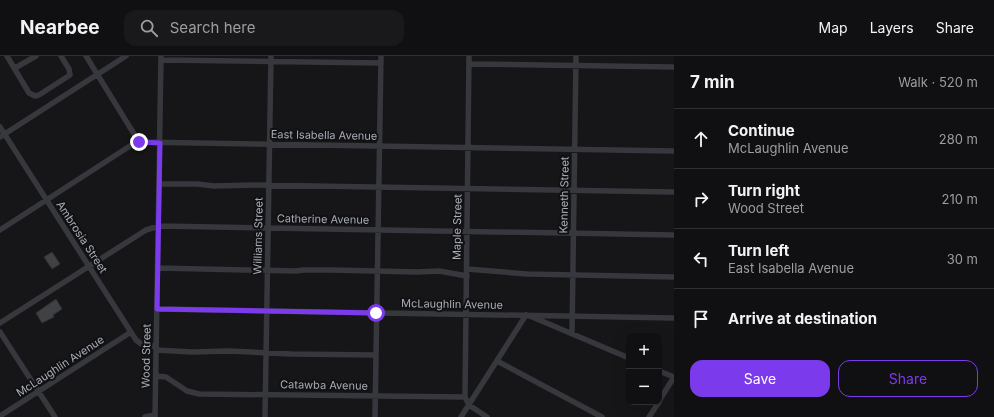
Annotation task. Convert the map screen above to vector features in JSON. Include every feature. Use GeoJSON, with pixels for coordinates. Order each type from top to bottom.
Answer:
{"type":"FeatureCollection","features":[{"type":"Feature","properties":{"kind":"street"},"geometry":{"type":"LineString","coordinates":[[7,56],[29,93],[35,96],[39,95],[70,75],[69,69],[61,56]]}},
{"type":"Feature","properties":{"kind":"street"},"geometry":{"type":"LineString","coordinates":[[0,230],[133,144],[139,142],[86,56]]}},
{"type":"Feature","properties":{"kind":"street"},"geometry":{"type":"LineString","coordinates":[[2,135],[126,56]]}},
{"type":"Feature","properties":{"kind":"street"},"geometry":{"type":"LineString","coordinates":[[375,417],[381,56]]}},
{"type":"Feature","properties":{"kind":"street","name":"Maple Street"},"geometry":{"type":"LineString","coordinates":[[465,398],[469,56]]}},
{"type":"Feature","properties":{"kind":"street","name":"Kenneth Street"},"geometry":{"type":"LineString","coordinates":[[572,334],[571,316],[574,233],[576,56]]}},
{"type":"Feature","properties":{"kind":"street"},"geometry":{"type":"LineString","coordinates":[[15,68],[32,57]]}},
{"type":"Feature","properties":{"kind":"street"},"geometry":{"type":"LineString","coordinates":[[161,58],[271,59],[380,63]]}},
{"type":"Feature","properties":{"kind":"street","name":"Wood Street"},"geometry":{"type":"LineString","coordinates":[[155,416],[161,58]]}},
{"type":"Feature","properties":{"kind":"street","name":"Williams Street"},"geometry":{"type":"LineString","coordinates":[[265,417],[271,59]]}},
{"type":"Feature","properties":{"kind":"street"},"geometry":{"type":"LineString","coordinates":[[469,64],[674,67]]}},
{"type":"Feature","properties":{"kind":"street","name":"Ambrosia Street"},"geometry":{"type":"LineString","coordinates":[[0,127],[2,135],[46,200],[131,332],[144,346],[156,348],[376,355]]}},
{"type":"Feature","properties":{"kind":"street","name":"East Isabella Avenue"},"geometry":{"type":"LineString","coordinates":[[139,142],[674,151]]}},
{"type":"Feature","properties":{"kind":"street"},"geometry":{"type":"LineString","coordinates":[[159,184],[674,192]]}},
{"type":"Feature","properties":{"kind":"street","name":"Catherine Avenue"},"geometry":{"type":"LineString","coordinates":[[0,323],[146,230],[158,226],[674,234]]}},
{"type":"Feature","properties":{"kind":"street"},"geometry":{"type":"LineString","coordinates":[[158,268],[378,272],[439,271],[467,276]]}},
{"type":"Feature","properties":{"kind":"street"},"geometry":{"type":"LineString","coordinates":[[467,269],[521,274],[674,277]]}},
{"type":"Feature","properties":{"kind":"street","name":"McLaughlin Avenue"},"geometry":{"type":"LineString","coordinates":[[157,309],[674,318]]}},
{"type":"Feature","properties":{"kind":"street"},"geometry":{"type":"LineString","coordinates":[[461,417],[527,315],[626,357]]}},
{"type":"Feature","properties":{"kind":"street"},"geometry":{"type":"LineString","coordinates":[[0,332],[55,417]]}},
{"type":"Feature","properties":{"kind":"street","name":"McLaughlin Avenue"},"geometry":{"type":"LineString","coordinates":[[0,416],[131,332]]}},
{"type":"Feature","properties":{"kind":"street"},"geometry":{"type":"LineString","coordinates":[[498,361],[602,417]]}},
{"type":"Feature","properties":{"kind":"street"},"geometry":{"type":"LineString","coordinates":[[662,371],[674,377],[662,397]]}},
{"type":"Feature","properties":{"kind":"street","name":"Catawba Avenue"},"geometry":{"type":"LineString","coordinates":[[156,376],[166,377],[187,391],[199,394],[465,398]]}},
{"type":"Feature","properties":{"kind":"street"},"geometry":{"type":"LineString","coordinates":[[465,398],[469,405],[487,417]]}},
{"type":"Feature","properties":{"kind":"street"},"geometry":{"type":"LineString","coordinates":[[649,417],[657,405]]}},
{"type":"Feature","properties":{"kind":"street"},"geometry":{"type":"LineString","coordinates":[[145,417],[155,416]]}},
{"type":"Feature","properties":{"kind":"building"},"geometry":{"type":"Polygon","coordinates":[[[52,252],[60,264],[52,269],[44,257],[52,252]]]}},
{"type":"Feature","properties":{"kind":"building"},"geometry":{"type":"Polygon","coordinates":[[[56,299],[62,309],[53,315],[54,317],[42,323],[36,313],[56,299]]]}},
{"type":"Feature","properties":{"kind":"route"},"geometry":{"type":"LineString","coordinates":[[139,142],[160,143],[157,309],[376,313]]}}]}
